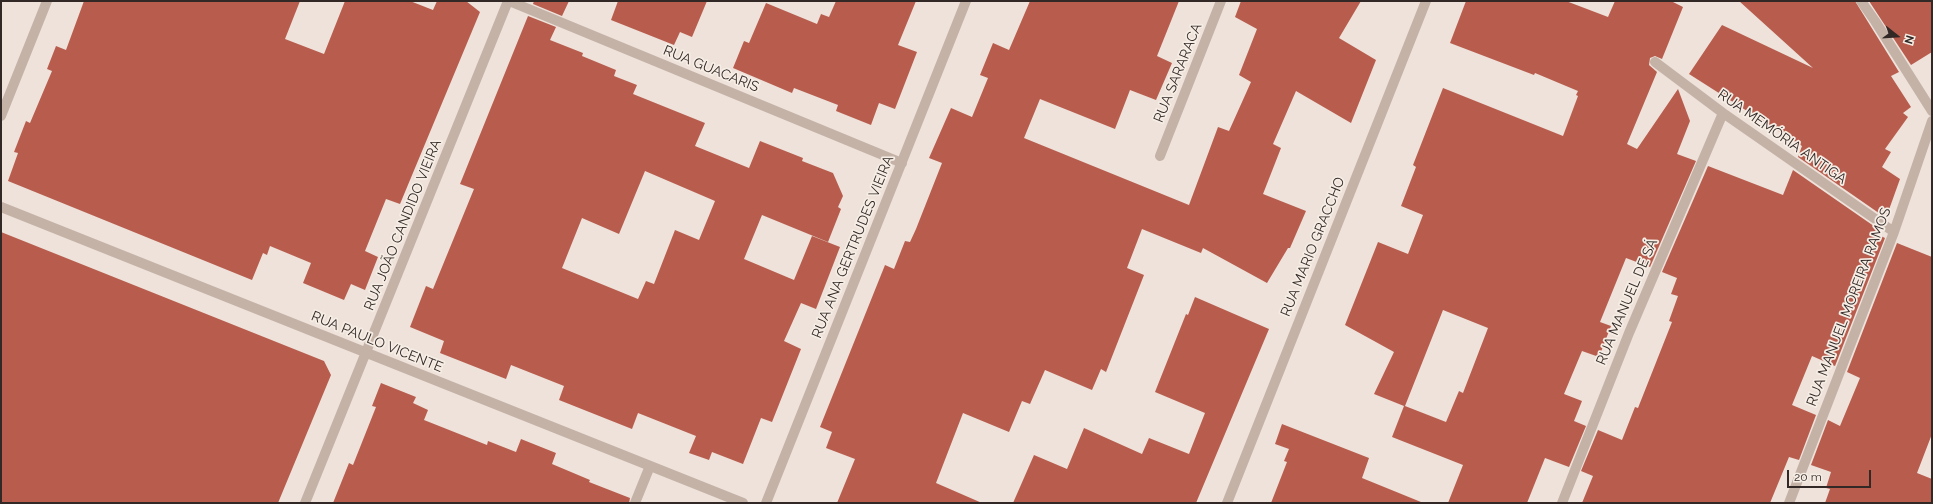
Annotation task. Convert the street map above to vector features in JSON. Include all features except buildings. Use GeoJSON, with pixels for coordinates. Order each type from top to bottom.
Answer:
{"type":"FeatureCollection","features":[{"type":"Feature","properties":{"kind":"street"},"geometry":{"type":"LineString","coordinates":[[1,116],[47,1]]}},
{"type":"Feature","properties":{"kind":"street","name":"RUA GUACARIS"},"geometry":{"type":"LineString","coordinates":[[509,1],[902,163]]}},
{"type":"Feature","properties":{"kind":"street","name":"RUA JOÃO CANDIDO VIEIRA"},"geometry":{"type":"LineString","coordinates":[[305,503],[509,1]]}},
{"type":"Feature","properties":{"kind":"street","name":"RUA ANA GERTRUDES VIEIRA"},"geometry":{"type":"LineString","coordinates":[[766,503],[966,1]]}},
{"type":"Feature","properties":{"kind":"street","name":"RUA SARARACA"},"geometry":{"type":"LineString","coordinates":[[1160,156],[1222,1]]}},
{"type":"Feature","properties":{"kind":"street","name":"RUA MARIO GRACCHO"},"geometry":{"type":"LineString","coordinates":[[1227,503],[1426,1]]}},
{"type":"Feature","properties":{"kind":"street"},"geometry":{"type":"LineString","coordinates":[[1861,1],[1932,112]]}},
{"type":"Feature","properties":{"kind":"street","name":"RUA MEMÓRIA ANTIGA"},"geometry":{"type":"LineString","coordinates":[[1655,62],[1723,113],[1894,232]]}},
{"type":"Feature","properties":{"kind":"street","name":"RUA MANUEL DE SÁ"},"geometry":{"type":"LineString","coordinates":[[1562,503],[1629,332],[1723,113]]}},
{"type":"Feature","properties":{"kind":"street","name":"RUA MANUEL MOREIRA RAMOS"},"geometry":{"type":"LineString","coordinates":[[1789,503],[1894,232],[1932,120]]}},
{"type":"Feature","properties":{"kind":"street","name":"RUA PAULO VICENTE"},"geometry":{"type":"LineString","coordinates":[[1,207],[743,503]]}},
{"type":"Feature","properties":{"kind":"street"},"geometry":{"type":"LineString","coordinates":[[635,503],[650,466]]}}]}
